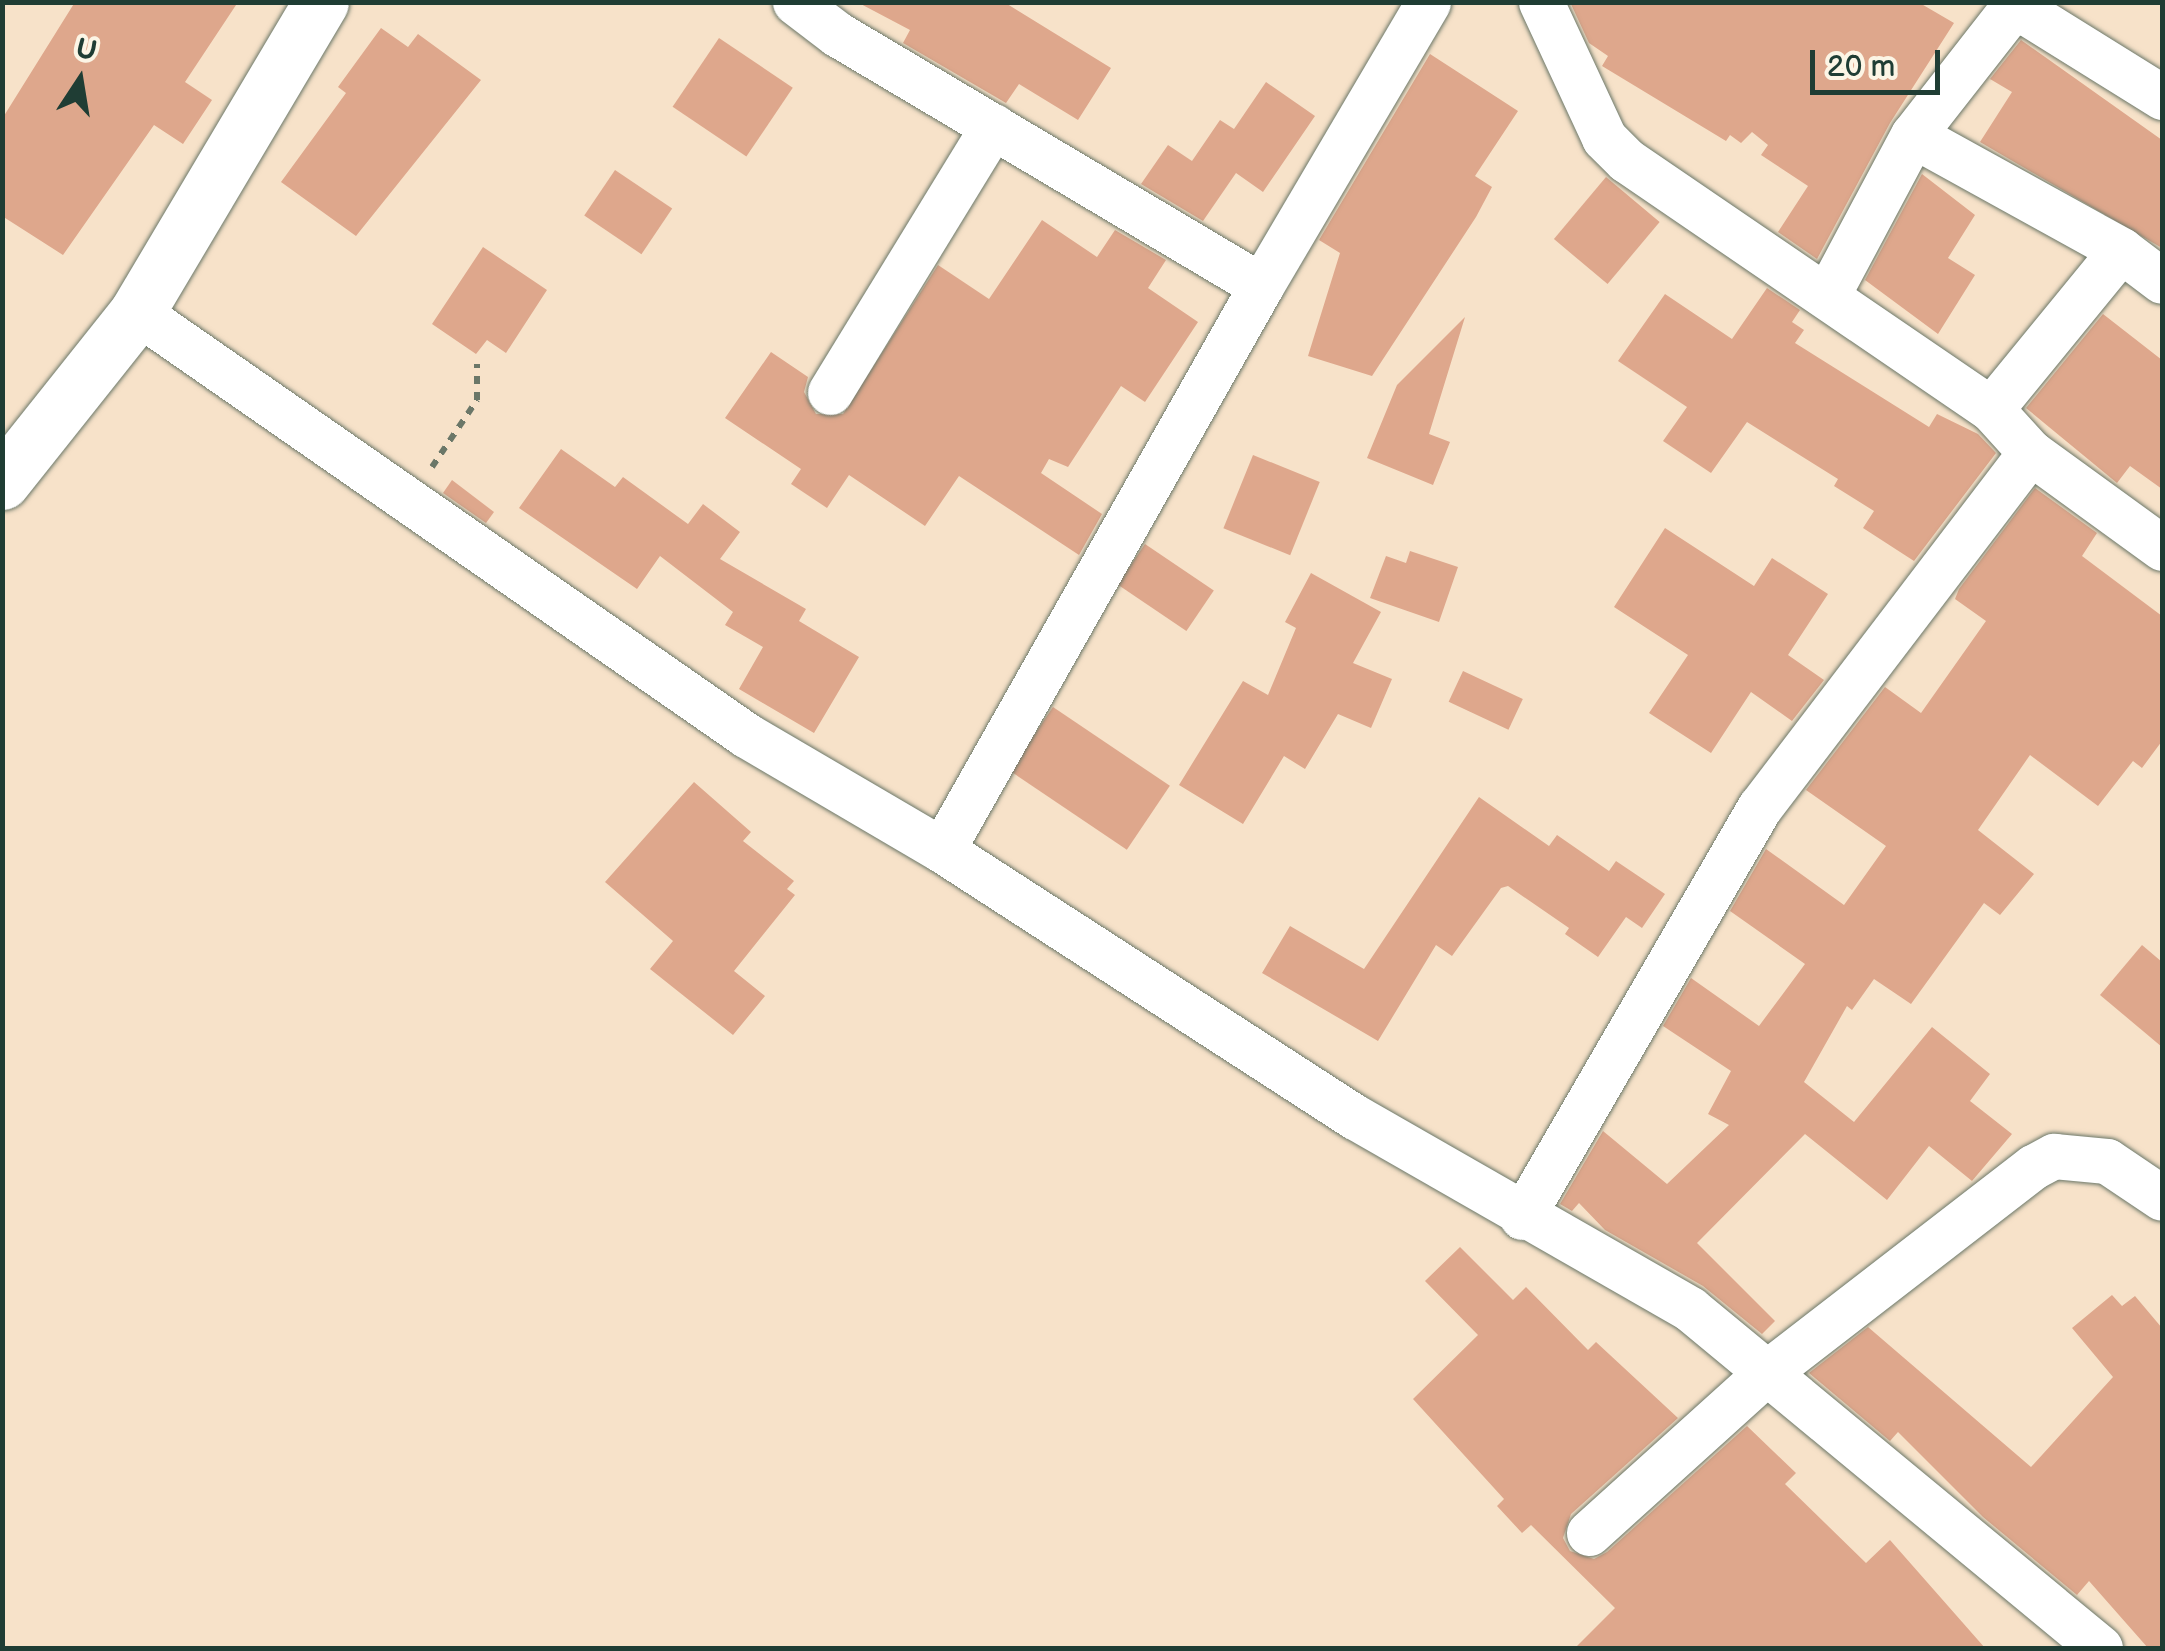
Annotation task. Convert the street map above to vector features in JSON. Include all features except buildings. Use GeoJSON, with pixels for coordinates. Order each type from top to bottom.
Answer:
{"type":"FeatureCollection","features":[{"type":"Feature","properties":{"kind":"street"},"geometry":{"type":"LineString","coordinates":[[2,482],[136,312],[321,2]]}},
{"type":"Feature","properties":{"kind":"street"},"geometry":{"type":"LineString","coordinates":[[795,2],[849,18],[992,126],[1262,286]]}},
{"type":"Feature","properties":{"kind":"street"},"geometry":{"type":"LineString","coordinates":[[942,850],[1428,2]]}},
{"type":"Feature","properties":{"kind":"street"},"geometry":{"type":"LineString","coordinates":[[1541,2],[1604,138],[1626,160],[1991,408],[2030,452],[2162,548]]}},
{"type":"Feature","properties":{"kind":"street"},"geometry":{"type":"LineString","coordinates":[[1828,294],[1913,134],[2010,11],[2027,13],[2162,97]]}},
{"type":"Feature","properties":{"kind":"street"},"geometry":{"type":"LineString","coordinates":[[830,392],[992,126]]}},
{"type":"Feature","properties":{"kind":"street"},"geometry":{"type":"LineString","coordinates":[[1913,134],[2121,250],[2162,281]]}},
{"type":"Feature","properties":{"kind":"street"},"geometry":{"type":"LineString","coordinates":[[1991,408],[2121,250]]}},
{"type":"Feature","properties":{"kind":"street"},"geometry":{"type":"LineString","coordinates":[[136,312],[746,735],[942,850],[1355,1117],[1522,1217],[1690,1309],[2100,1648]]}},
{"type":"Feature","properties":{"kind":"street"},"geometry":{"type":"LineString","coordinates":[[1522,1217],[1760,807],[2030,452]]}},
{"type":"Feature","properties":{"kind":"street"},"geometry":{"type":"LineString","coordinates":[[1589,1533],[1765,1374],[2054,1156],[2108,1160],[2162,1198]]}},
{"type":"Feature","properties":{"kind":"path"},"geometry":{"type":"LineString","coordinates":[[409,501],[477,400],[477,364]]}}]}
